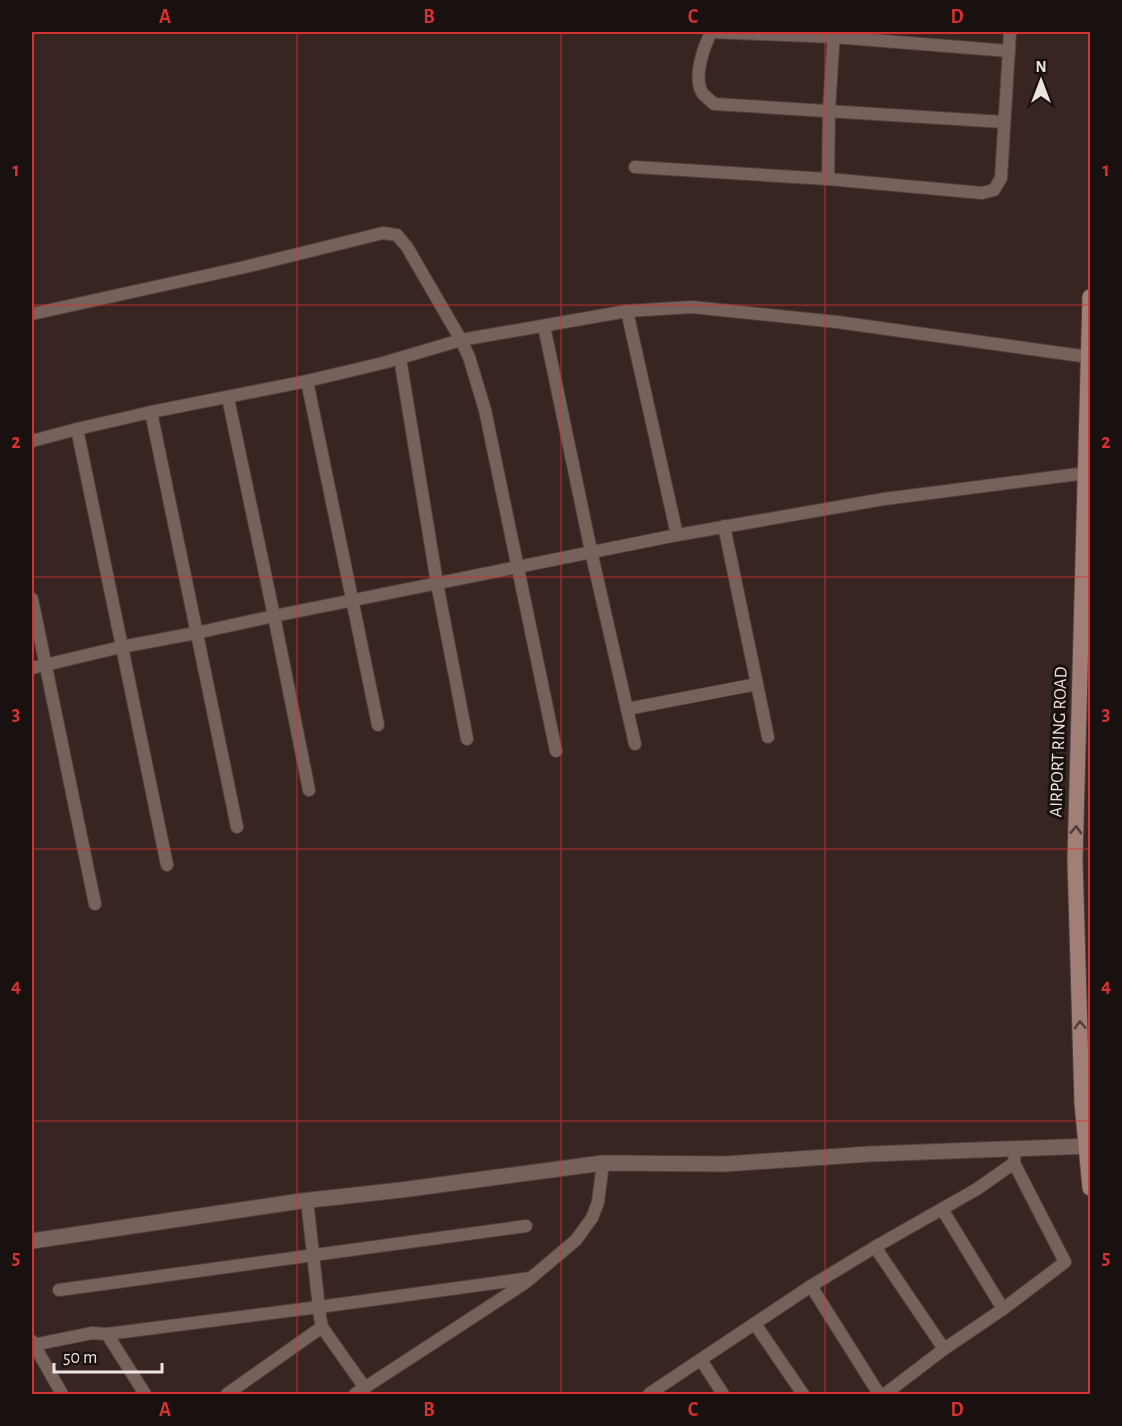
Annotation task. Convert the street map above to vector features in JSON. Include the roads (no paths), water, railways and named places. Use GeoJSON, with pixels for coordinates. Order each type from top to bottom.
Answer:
{"type":"FeatureCollection","features":[{"type":"Feature","properties":{"kind":"main road","name":"AIRPORT RING ROAD"},"geometry":{"type":"LineString","coordinates":[[1090,297],[1086,473],[1086,621],[1075,860],[1082,1091],[1090,1188]]}},
{"type":"Feature","properties":{"kind":"street"},"geometry":{"type":"LineString","coordinates":[[1004,122],[714,104],[702,92],[699,76],[702,50],[710,32],[834,34],[1009,51]]}},
{"type":"Feature","properties":{"kind":"street"},"geometry":{"type":"LineString","coordinates":[[635,167],[828,179],[982,193],[994,190],[1001,178],[1010,32]]}},
{"type":"Feature","properties":{"kind":"street"},"geometry":{"type":"LineString","coordinates":[[828,179],[829,110],[834,34]]}},
{"type":"Feature","properties":{"kind":"street"},"geometry":{"type":"LineString","coordinates":[[32,314],[245,267],[383,233],[397,235],[407,247],[469,357],[485,410],[556,751]]}},
{"type":"Feature","properties":{"kind":"street"},"geometry":{"type":"LineString","coordinates":[[32,441],[151,412],[307,381],[461,340],[627,311],[692,307],[837,322],[1089,357]]}},
{"type":"Feature","properties":{"kind":"street"},"geometry":{"type":"LineString","coordinates":[[627,311],[677,535]]}},
{"type":"Feature","properties":{"kind":"street"},"geometry":{"type":"LineString","coordinates":[[544,326],[591,551],[635,744]]}},
{"type":"Feature","properties":{"kind":"street"},"geometry":{"type":"LineString","coordinates":[[400,358],[437,583],[467,739]]}},
{"type":"Feature","properties":{"kind":"street"},"geometry":{"type":"LineString","coordinates":[[307,381],[378,725]]}},
{"type":"Feature","properties":{"kind":"street"},"geometry":{"type":"LineString","coordinates":[[228,398],[309,790]]}},
{"type":"Feature","properties":{"kind":"street"},"geometry":{"type":"LineString","coordinates":[[151,412],[237,827]]}},
{"type":"Feature","properties":{"kind":"street"},"geometry":{"type":"LineString","coordinates":[[77,429],[167,865]]}},
{"type":"Feature","properties":{"kind":"street"},"geometry":{"type":"LineString","coordinates":[[32,668],[121,647],[724,526],[884,499],[1086,473]]}},
{"type":"Feature","properties":{"kind":"street"},"geometry":{"type":"LineString","coordinates":[[724,526],[768,737]]}},
{"type":"Feature","properties":{"kind":"street"},"geometry":{"type":"LineString","coordinates":[[32,599],[95,904]]}},
{"type":"Feature","properties":{"kind":"street"},"geometry":{"type":"LineString","coordinates":[[627,709],[757,684]]}},
{"type":"Feature","properties":{"kind":"street"},"geometry":{"type":"LineString","coordinates":[[32,1241],[307,1200],[412,1189],[603,1163],[725,1164],[870,1154],[1014,1156],[1088,1146]]}},
{"type":"Feature","properties":{"kind":"street"},"geometry":{"type":"LineString","coordinates":[[649,1395],[811,1286],[875,1246],[977,1189],[1014,1156]]}},
{"type":"Feature","properties":{"kind":"street"},"geometry":{"type":"LineString","coordinates":[[885,1395],[944,1349],[1003,1309],[1065,1262],[1014,1156]]}},
{"type":"Feature","properties":{"kind":"street"},"geometry":{"type":"LineString","coordinates":[[307,1200],[322,1327],[360,1391],[531,1278],[576,1240],[592,1218],[598,1202],[603,1163]]}},
{"type":"Feature","properties":{"kind":"street"},"geometry":{"type":"LineString","coordinates":[[942,1209],[1003,1309]]}},
{"type":"Feature","properties":{"kind":"street"},"geometry":{"type":"LineString","coordinates":[[59,1290],[526,1226]]}},
{"type":"Feature","properties":{"kind":"street"},"geometry":{"type":"LineString","coordinates":[[875,1246],[944,1349]]}},
{"type":"Feature","properties":{"kind":"street"},"geometry":{"type":"LineString","coordinates":[[62,1395],[32,1343],[92,1333],[107,1334],[531,1278]]}},
{"type":"Feature","properties":{"kind":"street"},"geometry":{"type":"LineString","coordinates":[[811,1286],[879,1395]]}},
{"type":"Feature","properties":{"kind":"street"},"geometry":{"type":"LineString","coordinates":[[754,1324],[803,1395]]}},
{"type":"Feature","properties":{"kind":"street"},"geometry":{"type":"LineString","coordinates":[[227,1395],[322,1327]]}},
{"type":"Feature","properties":{"kind":"street"},"geometry":{"type":"LineString","coordinates":[[107,1334],[145,1395]]}},
{"type":"Feature","properties":{"kind":"street"},"geometry":{"type":"LineString","coordinates":[[701,1360],[723,1395]]}}]}
